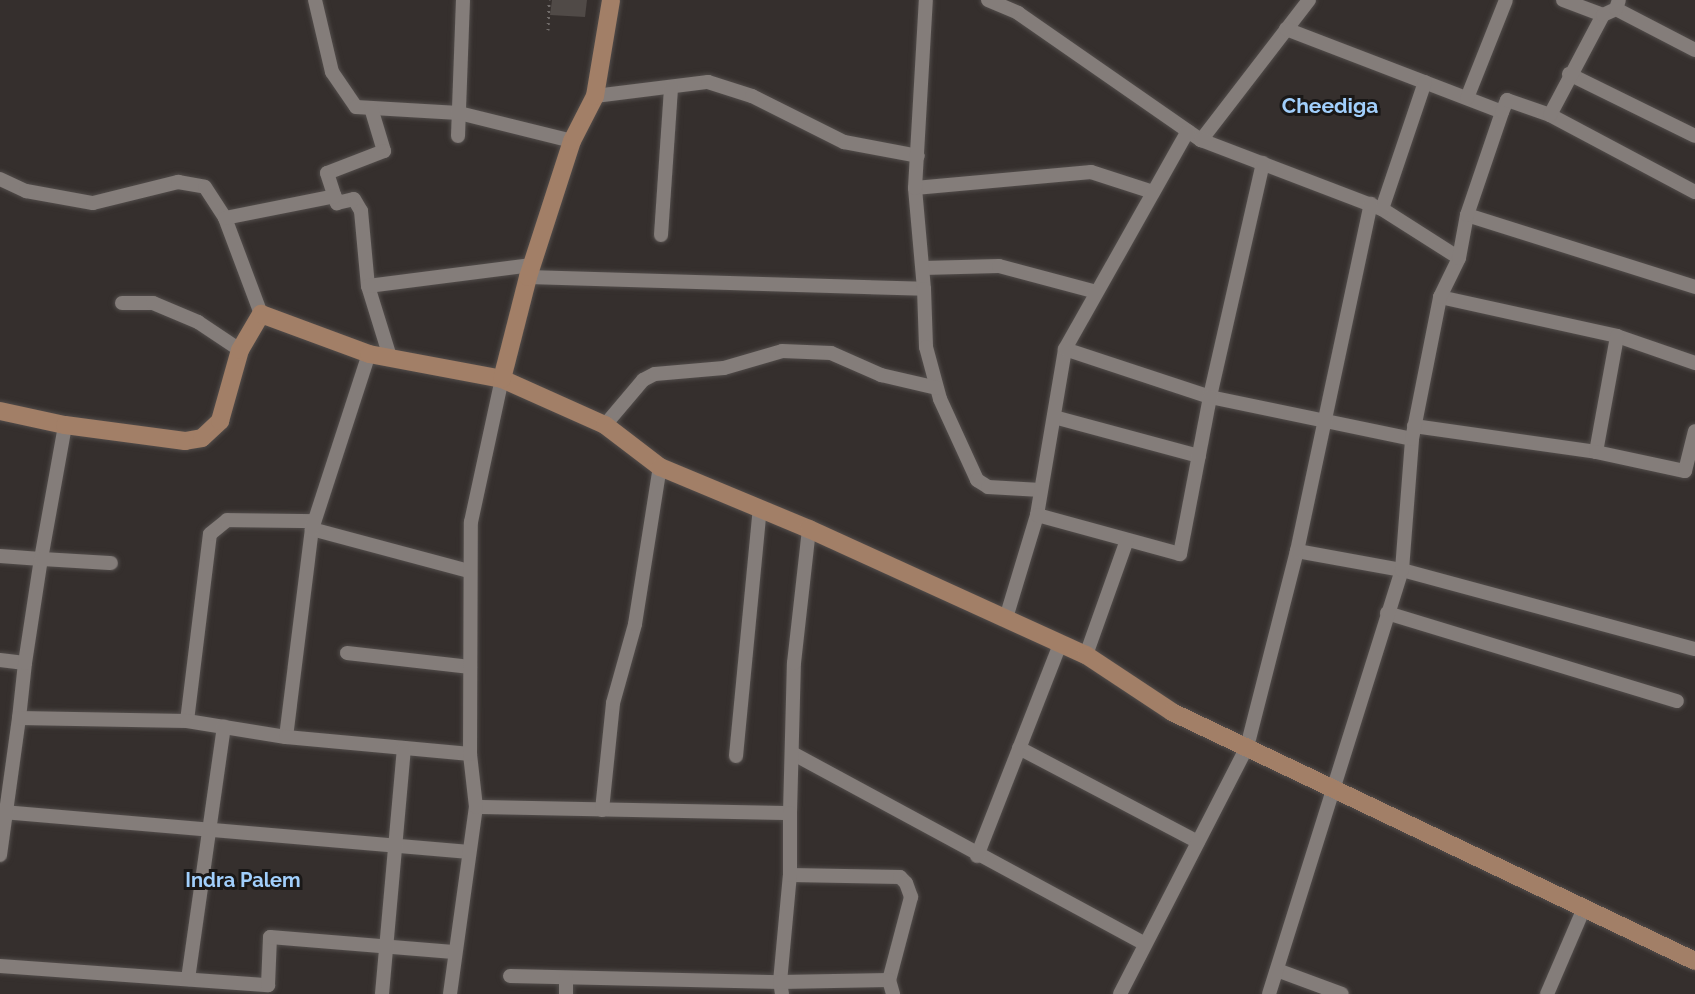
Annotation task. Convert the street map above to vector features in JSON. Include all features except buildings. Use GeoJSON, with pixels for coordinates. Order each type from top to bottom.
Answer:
{"type":"FeatureCollection","features":[{"type":"Feature","properties":{"kind":"street"},"geometry":{"type":"LineString","coordinates":[[315,0],[332,72],[356,107],[459,113],[572,141]]}},
{"type":"Feature","properties":{"kind":"street"},"geometry":{"type":"LineString","coordinates":[[458,136],[463,0]]}},
{"type":"Feature","properties":{"kind":"street"},"geometry":{"type":"LineString","coordinates":[[450,994],[453,952],[476,807],[470,754],[471,522],[502,379],[530,271],[572,141],[594,96],[611,0]]}},
{"type":"Feature","properties":{"kind":"street"},"geometry":{"type":"LineString","coordinates":[[926,0],[915,188],[923,268],[926,347],[937,388],[977,480],[988,487],[1041,490]]}},
{"type":"Feature","properties":{"kind":"street"},"geometry":{"type":"LineString","coordinates":[[988,0],[1018,13],[1201,140],[1376,207],[1458,258]]}},
{"type":"Feature","properties":{"kind":"street"},"geometry":{"type":"LineString","coordinates":[[1201,140],[1309,0]]}},
{"type":"Feature","properties":{"kind":"street"},"geometry":{"type":"LineString","coordinates":[[1467,98],[1506,0]]}},
{"type":"Feature","properties":{"kind":"street"},"geometry":{"type":"LineString","coordinates":[[1563,0],[1603,15]]}},
{"type":"Feature","properties":{"kind":"street"},"geometry":{"type":"LineString","coordinates":[[1550,115],[1569,74],[1603,15],[1617,5],[1695,50]]}},
{"type":"Feature","properties":{"kind":"street"},"geometry":{"type":"LineString","coordinates":[[1286,29],[1502,112]]}},
{"type":"Feature","properties":{"kind":"street"},"geometry":{"type":"LineString","coordinates":[[1569,74],[1695,135]]}},
{"type":"Feature","properties":{"kind":"street"},"geometry":{"type":"LineString","coordinates":[[1120,994],[1247,747],[1297,551],[1322,420],[1376,207],[1425,82]]}},
{"type":"Feature","properties":{"kind":"street"},"geometry":{"type":"LineString","coordinates":[[594,96],[716,84],[762,100],[844,142],[918,156]]}},
{"type":"Feature","properties":{"kind":"street"},"geometry":{"type":"LineString","coordinates":[[661,235],[671,87]]}},
{"type":"Feature","properties":{"kind":"street"},"geometry":{"type":"LineString","coordinates":[[1269,994],[1336,790],[1387,613],[1402,570],[1413,433],[1440,297],[1458,258],[1467,215],[1507,100],[1550,115],[1695,192]]}},
{"type":"Feature","properties":{"kind":"street"},"geometry":{"type":"LineString","coordinates":[[371,108],[384,151],[327,174],[337,203],[354,199],[361,211],[369,286],[390,357]]}},
{"type":"Feature","properties":{"kind":"street"},"geometry":{"type":"LineString","coordinates":[[1006,618],[1037,515],[1065,349],[1188,131]]}},
{"type":"Feature","properties":{"kind":"street"},"geometry":{"type":"LineString","coordinates":[[1037,515],[1180,554],[1210,397],[1263,164]]}},
{"type":"Feature","properties":{"kind":"street"},"geometry":{"type":"LineString","coordinates":[[915,188],[1091,172],[1154,192]]}},
{"type":"Feature","properties":{"kind":"street"},"geometry":{"type":"LineString","coordinates":[[0,179],[26,191],[93,203],[178,182],[205,187],[225,218],[261,314],[369,354],[502,379],[605,424],[660,467],[809,529],[1086,655],[1172,712],[1695,961]]}},
{"type":"Feature","properties":{"kind":"street"},"geometry":{"type":"LineString","coordinates":[[225,218],[335,196]]}},
{"type":"Feature","properties":{"kind":"street"},"geometry":{"type":"LineString","coordinates":[[1467,215],[1695,287]]}},
{"type":"Feature","properties":{"kind":"street"},"geometry":{"type":"LineString","coordinates":[[923,268],[999,266],[1097,292]]}},
{"type":"Feature","properties":{"kind":"street"},"geometry":{"type":"LineString","coordinates":[[369,286],[530,271],[924,289]]}},
{"type":"Feature","properties":{"kind":"street"},"geometry":{"type":"LineString","coordinates":[[1440,297],[1617,336],[1695,363]]}},
{"type":"Feature","properties":{"kind":"street"},"geometry":{"type":"LineString","coordinates":[[122,303],[163,307],[240,350]]}},
{"type":"Feature","properties":{"kind":"street"},"geometry":{"type":"LineString","coordinates":[[0,411],[64,425],[185,441],[202,438],[220,422],[240,350],[261,314]]}},
{"type":"Feature","properties":{"kind":"street"},"geometry":{"type":"LineString","coordinates":[[1596,452],[1617,336]]}},
{"type":"Feature","properties":{"kind":"street"},"geometry":{"type":"LineString","coordinates":[[1065,349],[1210,397],[1322,420],[1413,433],[1596,452],[1685,471],[1695,431]]}},
{"type":"Feature","properties":{"kind":"street"},"geometry":{"type":"LineString","coordinates":[[605,424],[643,380],[655,374],[724,368],[782,351],[831,353],[881,375],[937,388]]}},
{"type":"Feature","properties":{"kind":"street"},"geometry":{"type":"LineString","coordinates":[[286,737],[313,525],[369,354]]}},
{"type":"Feature","properties":{"kind":"street"},"geometry":{"type":"LineString","coordinates":[[1054,417],[1199,456]]}},
{"type":"Feature","properties":{"kind":"street"},"geometry":{"type":"LineString","coordinates":[[0,855],[4,791],[19,718],[25,663],[64,425]]}},
{"type":"Feature","properties":{"kind":"street"},"geometry":{"type":"LineString","coordinates":[[602,810],[613,703],[635,624],[660,467]]}},
{"type":"Feature","properties":{"kind":"street"},"geometry":{"type":"LineString","coordinates":[[736,756],[760,508]]}},
{"type":"Feature","properties":{"kind":"street"},"geometry":{"type":"LineString","coordinates":[[187,721],[210,534],[227,520],[313,525],[469,572]]}},
{"type":"Feature","properties":{"kind":"street"},"geometry":{"type":"LineString","coordinates":[[781,988],[790,875],[794,663],[809,529]]}},
{"type":"Feature","properties":{"kind":"street"},"geometry":{"type":"LineString","coordinates":[[1086,655],[1126,540]]}},
{"type":"Feature","properties":{"kind":"street"},"geometry":{"type":"LineString","coordinates":[[1297,551],[1402,570],[1695,649]]}},
{"type":"Feature","properties":{"kind":"street"},"geometry":{"type":"LineString","coordinates":[[0,556],[111,563]]}},
{"type":"Feature","properties":{"kind":"street"},"geometry":{"type":"LineString","coordinates":[[1387,613],[1677,701]]}},
{"type":"Feature","properties":{"kind":"street"},"geometry":{"type":"LineString","coordinates":[[977,856],[1060,644]]}},
{"type":"Feature","properties":{"kind":"street"},"geometry":{"type":"LineString","coordinates":[[346,653],[470,667]]}},
{"type":"Feature","properties":{"kind":"street"},"geometry":{"type":"LineString","coordinates":[[0,660],[25,663]]}},
{"type":"Feature","properties":{"kind":"street"},"geometry":{"type":"LineString","coordinates":[[19,718],[187,721],[286,737],[470,754]]}},
{"type":"Feature","properties":{"kind":"street"},"geometry":{"type":"LineString","coordinates":[[188,979],[207,827],[224,727]]}},
{"type":"Feature","properties":{"kind":"street"},"geometry":{"type":"LineString","coordinates":[[382,994],[383,946],[397,845],[404,748]]}},
{"type":"Feature","properties":{"kind":"street"},"geometry":{"type":"LineString","coordinates":[[1019,748],[1198,843]]}},
{"type":"Feature","properties":{"kind":"street"},"geometry":{"type":"LineString","coordinates":[[792,753],[977,856],[1145,944]]}},
{"type":"Feature","properties":{"kind":"street"},"geometry":{"type":"LineString","coordinates":[[476,807],[790,813]]}},
{"type":"Feature","properties":{"kind":"street"},"geometry":{"type":"LineString","coordinates":[[4,812],[207,827],[468,852]]}},
{"type":"Feature","properties":{"kind":"street"},"geometry":{"type":"LineString","coordinates":[[790,875],[900,877],[906,883],[911,897],[890,980],[893,994]]}},
{"type":"Feature","properties":{"kind":"street"},"geometry":{"type":"LineString","coordinates":[[1547,994],[1584,908]]}},
{"type":"Feature","properties":{"kind":"street"},"geometry":{"type":"LineString","coordinates":[[0,966],[188,979],[267,990],[270,937],[453,952]]}},
{"type":"Feature","properties":{"kind":"street"},"geometry":{"type":"LineString","coordinates":[[1277,970],[1342,994]]}},
{"type":"Feature","properties":{"kind":"street"},"geometry":{"type":"LineString","coordinates":[[510,976],[566,978],[682,988],[781,988],[890,980]]}},
{"type":"Feature","properties":{"kind":"street"},"geometry":{"type":"LineString","coordinates":[[566,978],[566,994]]}},
{"type":"Feature","properties":{"kind":"path"},"geometry":{"type":"LineString","coordinates":[[548,30],[549,0]]}},
{"type":"Feature","properties":{"kind":"district","name":"Cheediga"},"geometry":{"type":"Point","coordinates":[1330,106]}},
{"type":"Feature","properties":{"kind":"district","name":"Indra Palem"},"geometry":{"type":"Point","coordinates":[243,880]}}]}
